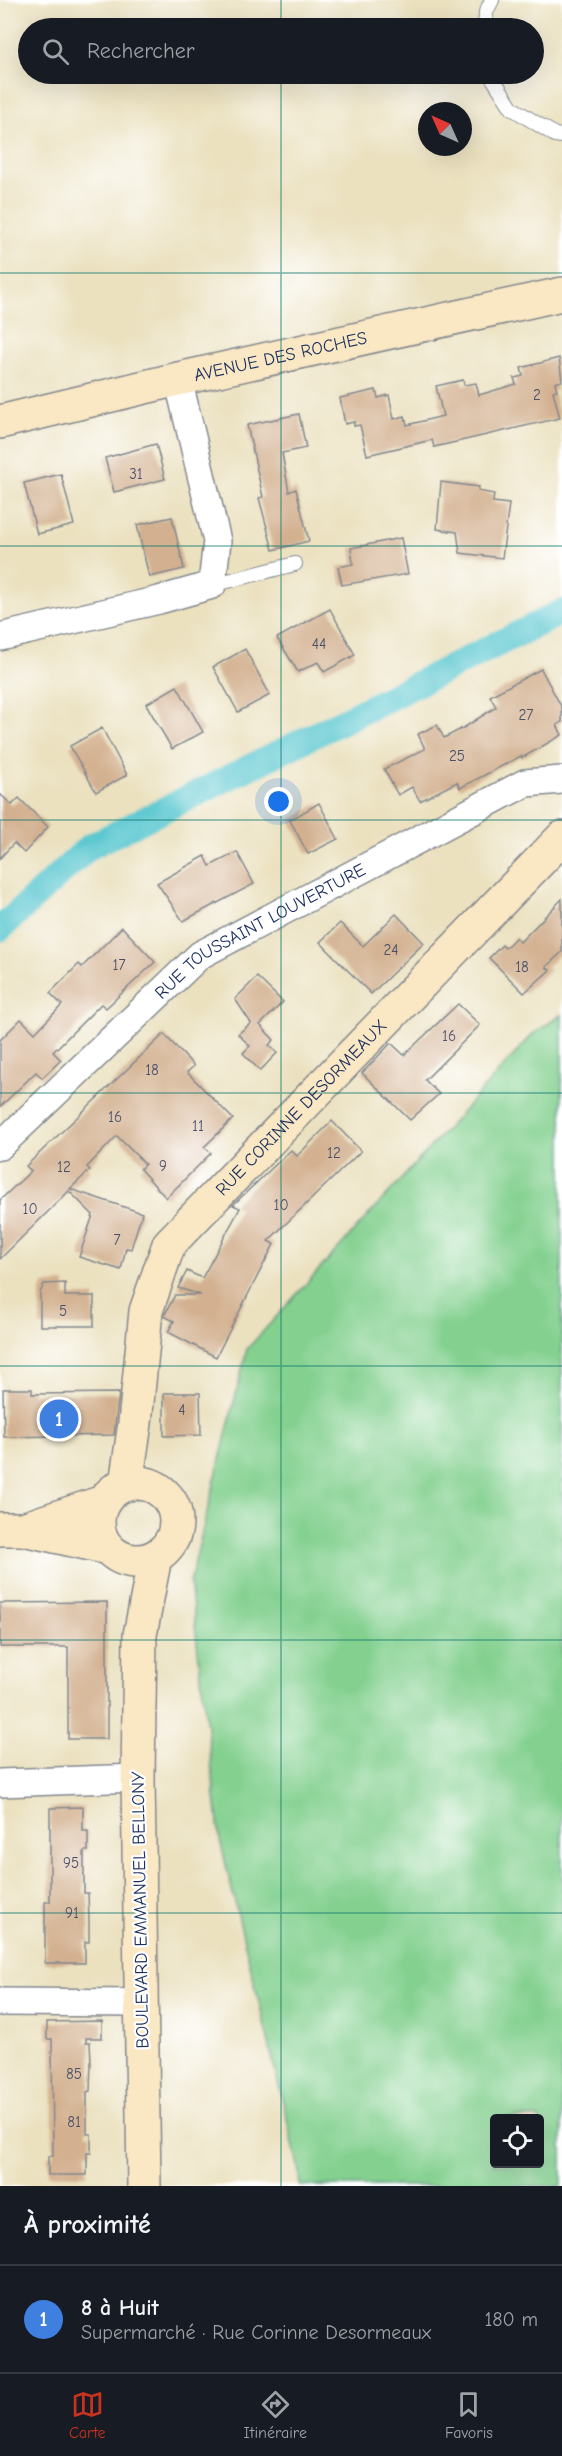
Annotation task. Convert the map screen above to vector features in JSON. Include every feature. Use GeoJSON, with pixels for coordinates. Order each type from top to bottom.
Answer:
{"type":"FeatureCollection","features":[{"type":"Feature","properties":{"kind":"street","name":"AVENUE DES ROCHES"},"geometry":{"type":"LineString","coordinates":[[0,422],[178,379],[562,294]]}},
{"type":"Feature","properties":{"kind":"street"},"geometry":{"type":"LineString","coordinates":[[0,637],[159,600],[212,585],[217,541],[178,379]]}},
{"type":"Feature","properties":{"kind":"street","name":"RUE TOUSSAINT LOUVERTURE"},"geometry":{"type":"LineString","coordinates":[[0,1146],[200,955],[525,783],[562,780]]}},
{"type":"Feature","properties":{"kind":"street","name":"RUE CORINNE DESORMEAUX"},"geometry":{"type":"LineString","coordinates":[[127,1491],[146,1311],[169,1244],[562,838]]}},
{"type":"Feature","properties":{"kind":"street"},"geometry":{"type":"LineString","coordinates":[[115,1553],[99,1533],[98,1516],[127,1491]]}},
{"type":"Feature","properties":{"kind":"street"},"geometry":{"type":"LineString","coordinates":[[127,1491],[164,1492],[172,1502],[176,1514],[176,1531],[168,1546],[155,1557],[138,1561],[115,1553],[12,1529],[127,1491]]}},
{"type":"Feature","properties":{"kind":"street","name":"BOULEVARD EMMANUEL BELLONY"},"geometry":{"type":"LineString","coordinates":[[115,1553],[140,1635]]}},
{"type":"Feature","properties":{"kind":"street","name":"BOULEVARD EMMANUEL BELLONY"},"geometry":{"type":"LineString","coordinates":[[144,2186],[138,1778],[140,1635],[155,1557]]}},
{"type":"Feature","properties":{"kind":"street"},"geometry":{"type":"LineString","coordinates":[[0,1783],[138,1778]]}},
{"type":"Feature","properties":{"kind":"street"},"geometry":{"type":"LineString","coordinates":[[0,2002],[141,2003]]}},
{"type":"Feature","properties":{"kind":"lane"},"geometry":{"type":"LineString","coordinates":[[486,18],[492,0]]}},
{"type":"Feature","properties":{"kind":"lane"},"geometry":{"type":"LineString","coordinates":[[496,84],[512,108],[555,135],[562,136]]}},
{"type":"Feature","properties":{"kind":"lane"},"geometry":{"type":"LineString","coordinates":[[212,585],[296,564]]}},
{"type":"Feature","properties":{"kind":"green space"},"geometry":{"type":"Polygon","coordinates":[[[562,1014],[562,2186],[300,2186],[298,2165],[220,1840],[190,1582],[247,1349],[533,1034],[562,1014]]]}},
{"type":"Feature","properties":{"kind":"building"},"geometry":{"type":"Polygon","coordinates":[[[559,358],[562,381],[555,383],[557,390],[553,391],[560,418],[434,447],[432,440],[367,455],[360,425],[354,426],[354,422],[345,424],[340,398],[376,390],[378,398],[389,395],[394,419],[405,416],[407,425],[443,416],[436,386],[463,380],[464,385],[476,383],[479,395],[516,384],[514,378],[523,376],[521,368],[559,358]]]}},
{"type":"Feature","properties":{"kind":"building"},"geometry":{"type":"Polygon","coordinates":[[[299,414],[306,448],[282,453],[289,492],[296,489],[309,541],[273,550],[259,498],[263,497],[247,425],[299,414]]]}},
{"type":"Feature","properties":{"kind":"building"},"geometry":{"type":"Polygon","coordinates":[[[156,444],[165,479],[114,492],[105,458],[156,444]]]}},
{"type":"Feature","properties":{"kind":"building"},"geometry":{"type":"Polygon","coordinates":[[[61,474],[74,525],[37,534],[24,483],[61,474]]]}},
{"type":"Feature","properties":{"kind":"building"},"geometry":{"type":"Polygon","coordinates":[[[441,482],[479,487],[478,491],[494,494],[493,502],[509,504],[502,558],[460,553],[457,532],[437,529],[441,482]]]}},
{"type":"Feature","properties":{"kind":"building"},"geometry":{"type":"Polygon","coordinates":[[[172,517],[184,569],[149,577],[137,525],[172,517]]]}},
{"type":"Feature","properties":{"kind":"building"},"geometry":{"type":"Polygon","coordinates":[[[401,538],[408,574],[342,585],[338,567],[353,564],[351,548],[401,538]]]}},
{"type":"Feature","properties":{"kind":"building"},"geometry":{"type":"Polygon","coordinates":[[[330,609],[355,655],[324,672],[318,662],[298,672],[277,638],[330,609]]]}},
{"type":"Feature","properties":{"kind":"building"},"geometry":{"type":"Polygon","coordinates":[[[245,649],[270,695],[238,712],[213,667],[245,649]]]}},
{"type":"Feature","properties":{"kind":"building"},"geometry":{"type":"Polygon","coordinates":[[[541,669],[562,708],[562,722],[557,725],[562,735],[522,758],[521,756],[460,788],[457,782],[420,801],[412,787],[398,795],[384,769],[425,749],[418,734],[437,725],[444,738],[465,727],[496,707],[490,696],[541,669]]]}},
{"type":"Feature","properties":{"kind":"building"},"geometry":{"type":"Polygon","coordinates":[[[177,686],[203,732],[172,749],[146,704],[177,686]]]}},
{"type":"Feature","properties":{"kind":"building"},"geometry":{"type":"Polygon","coordinates":[[[102,728],[127,775],[96,792],[70,746],[102,728]]]}},
{"type":"Feature","properties":{"kind":"building"},"geometry":{"type":"Polygon","coordinates":[[[0,794],[12,805],[19,798],[48,827],[24,853],[14,843],[0,858],[0,794]]]}},
{"type":"Feature","properties":{"kind":"building"},"geometry":{"type":"Polygon","coordinates":[[[319,803],[338,839],[308,854],[290,820],[319,803]]]}},
{"type":"Feature","properties":{"kind":"building"},"geometry":{"type":"Polygon","coordinates":[[[237,852],[254,884],[183,921],[157,883],[205,856],[210,866],[237,852]]]}},
{"type":"Feature","properties":{"kind":"building"},"geometry":{"type":"Polygon","coordinates":[[[562,899],[562,952],[546,967],[550,970],[524,993],[489,958],[502,945],[505,948],[516,937],[520,942],[562,899]]]}},
{"type":"Feature","properties":{"kind":"building"},"geometry":{"type":"Polygon","coordinates":[[[396,914],[424,943],[371,994],[320,942],[340,923],[363,946],[396,914]]]}},
{"type":"Feature","properties":{"kind":"building"},"geometry":{"type":"Polygon","coordinates":[[[122,927],[155,962],[106,1008],[101,1004],[53,1052],[61,1060],[42,1078],[36,1072],[0,1107],[0,1040],[21,1019],[35,1033],[62,1005],[50,993],[79,964],[82,967],[122,927]]]}},
{"type":"Feature","properties":{"kind":"building"},"geometry":{"type":"Polygon","coordinates":[[[257,977],[283,1002],[260,1025],[274,1040],[269,1045],[277,1053],[260,1071],[243,1053],[250,1046],[238,1034],[251,1023],[235,999],[257,977]]]}},
{"type":"Feature","properties":{"kind":"building"},"geometry":{"type":"Polygon","coordinates":[[[458,1004],[480,1025],[425,1080],[439,1094],[410,1120],[362,1073],[391,1043],[404,1055],[458,1004]]]}},
{"type":"Feature","properties":{"kind":"building"},"geometry":{"type":"Polygon","coordinates":[[[164,1034],[194,1066],[187,1072],[233,1119],[204,1147],[211,1153],[166,1198],[140,1169],[145,1164],[117,1136],[87,1167],[90,1170],[70,1189],[142,1213],[131,1249],[126,1248],[121,1270],[79,1257],[93,1215],[69,1191],[0,1259],[0,1200],[31,1171],[26,1166],[164,1034]]]}},
{"type":"Feature","properties":{"kind":"building"},"geometry":{"type":"Polygon","coordinates":[[[332,1121],[361,1151],[268,1241],[274,1244],[216,1357],[168,1332],[174,1321],[164,1316],[175,1295],[201,1295],[178,1288],[187,1271],[202,1278],[240,1208],[233,1205],[291,1150],[297,1156],[332,1121]]]}},
{"type":"Feature","properties":{"kind":"building"},"geometry":{"type":"Polygon","coordinates":[[[65,1283],[65,1296],[94,1296],[94,1326],[40,1326],[40,1293],[44,1284],[65,1283]]]}},
{"type":"Feature","properties":{"kind":"building"},"geometry":{"type":"Polygon","coordinates":[[[3,1389],[32,1389],[32,1394],[119,1393],[114,1435],[4,1437],[3,1389]]]}},
{"type":"Feature","properties":{"kind":"building"},"geometry":{"type":"Polygon","coordinates":[[[164,1393],[200,1393],[201,1435],[164,1436],[164,1393]]]}},
{"type":"Feature","properties":{"kind":"building"},"geometry":{"type":"Polygon","coordinates":[[[107,1602],[107,1739],[68,1739],[68,1647],[0,1647],[0,1603],[107,1602]]]}},
{"type":"Feature","properties":{"kind":"building"},"geometry":{"type":"Polygon","coordinates":[[[83,1807],[83,1831],[88,1831],[88,1851],[84,1851],[84,1893],[88,1893],[89,1921],[89,1942],[85,1942],[85,1963],[45,1963],[45,1902],[50,1902],[50,1808],[83,1807]]]}},
{"type":"Feature","properties":{"kind":"building"},"geometry":{"type":"Polygon","coordinates":[[[102,2021],[102,2038],[86,2038],[86,2042],[90,2042],[91,2062],[90,2091],[87,2092],[87,2134],[91,2134],[91,2153],[87,2153],[87,2175],[48,2175],[48,2156],[53,2156],[52,2039],[47,2039],[47,2022],[102,2021]]]}},
{"type":"Feature","properties":{"kind":"waterway"},"geometry":{"type":"LineString","coordinates":[[0,929],[89,847],[562,612]]}},
{"type":"Feature","properties":{"kind":"place","name":"8 à Huit"},"geometry":{"type":"Point","coordinates":[59,1419]}}]}
